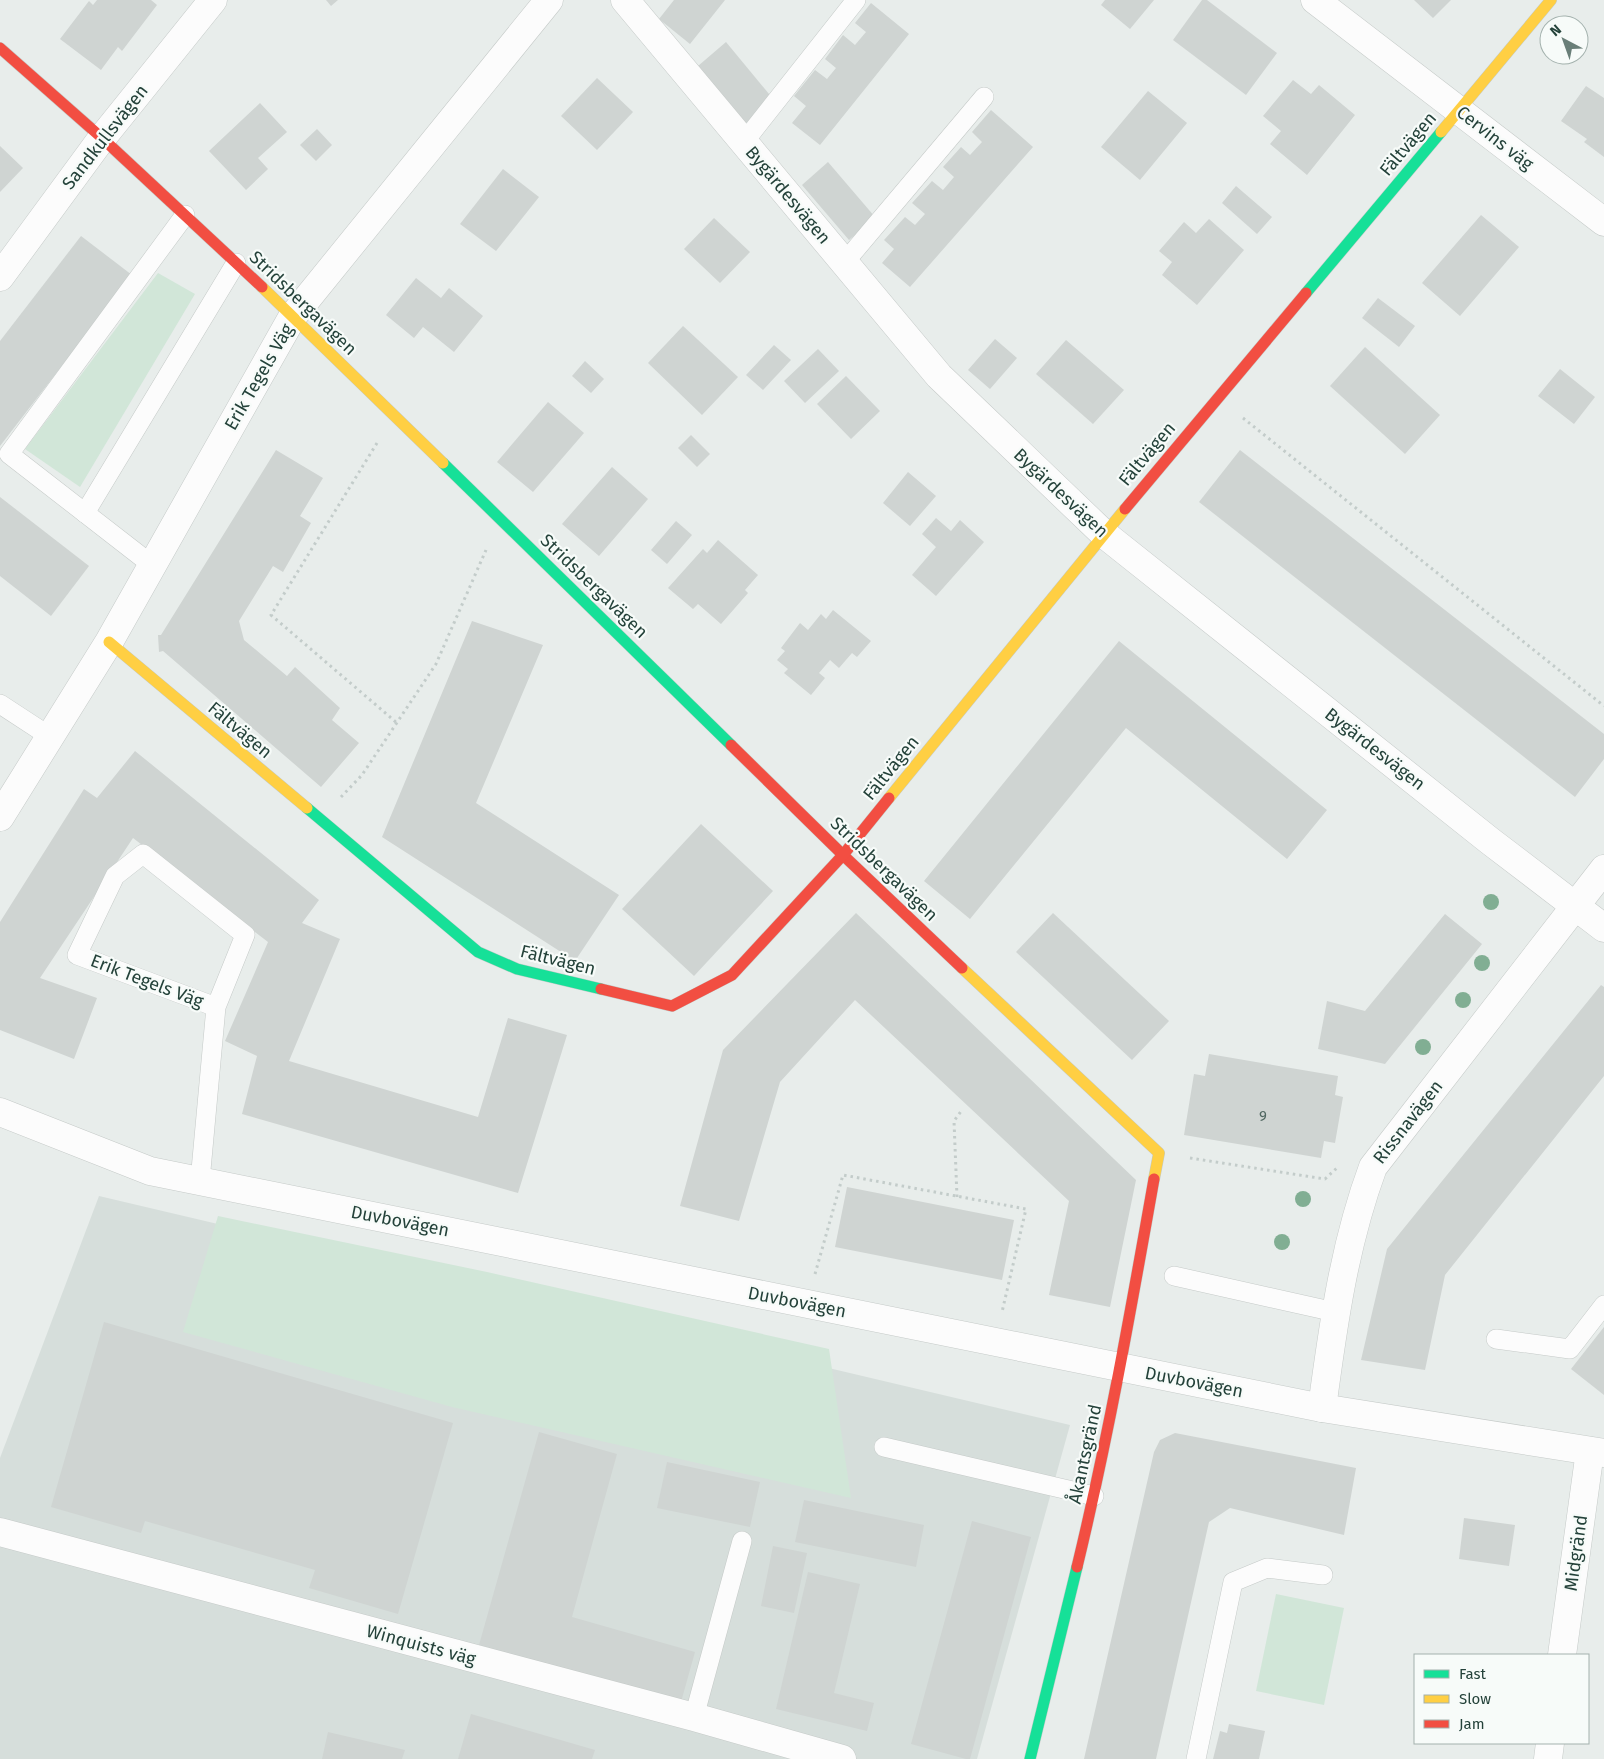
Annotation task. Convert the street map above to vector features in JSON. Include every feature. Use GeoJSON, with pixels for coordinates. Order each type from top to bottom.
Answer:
{"type":"FeatureCollection","features":[{"type":"Feature","properties":{"kind":"street","name":"Sandkullsvägen"},"geometry":{"type":"LineString","coordinates":[[0,277],[102,138],[213,0]]}},
{"type":"Feature","properties":{"kind":"street","name":"Erik Tegels Väg"},"geometry":{"type":"LineString","coordinates":[[0,817],[109,642],[293,316],[549,0]]}},
{"type":"Feature","properties":{"kind":"street","name":"Bygärdesvägen"},"geometry":{"type":"LineString","coordinates":[[625,0],[938,376],[1104,534],[1490,841],[1575,905]]}},
{"type":"Feature","properties":{"kind":"street","name":"Cervins väg"},"geometry":{"type":"LineString","coordinates":[[1315,0],[1604,222]]}},
{"type":"Feature","properties":{"kind":"street","name":"Fältvägen"},"geometry":{"type":"LineString","coordinates":[[109,642],[478,952],[517,969],[672,1006],[732,975],[843,855],[1104,534],[1551,0]]}},
{"type":"Feature","properties":{"kind":"street","name":"Stridsbergavägen"},"geometry":{"type":"LineString","coordinates":[[0,48],[102,138],[293,316],[843,855],[1159,1153]]}},
{"type":"Feature","properties":{"kind":"street","name":"Rissnavägen"},"geometry":{"type":"LineString","coordinates":[[1322,1408],[1335,1312],[1348,1246],[1361,1198],[1373,1167],[1604,869]]}},
{"type":"Feature","properties":{"kind":"street"},"geometry":{"type":"LineString","coordinates":[[1575,905],[1604,928]]}},
{"type":"Feature","properties":{"kind":"street","name":"Duvbovägen"},"geometry":{"type":"LineString","coordinates":[[0,1112],[150,1171],[1322,1408],[1597,1452]]}},
{"type":"Feature","properties":{"kind":"street","name":"Åkantsgränd"},"geometry":{"type":"LineString","coordinates":[[1030,1759],[1094,1496],[1121,1367],[1159,1153]]}},
{"type":"Feature","properties":{"kind":"street","name":"Midgränd"},"geometry":{"type":"LineString","coordinates":[[1562,1654],[1597,1452]]}},
{"type":"Feature","properties":{"kind":"street","name":"Winquists väg"},"geometry":{"type":"LineString","coordinates":[[0,1532],[694,1717],[842,1759]]}},
{"type":"Feature","properties":{"kind":"street"},"geometry":{"type":"LineString","coordinates":[[1548,1759],[1550,1744]]}},
{"type":"Feature","properties":{"kind":"lane"},"geometry":{"type":"LineString","coordinates":[[744,142],[856,0]]}},
{"type":"Feature","properties":{"kind":"lane"},"geometry":{"type":"LineString","coordinates":[[844,263],[984,97]]}},
{"type":"Feature","properties":{"kind":"lane"},"geometry":{"type":"LineString","coordinates":[[152,565],[9,454],[185,215]]}},
{"type":"Feature","properties":{"kind":"lane"},"geometry":{"type":"LineString","coordinates":[[85,513],[236,263]]}},
{"type":"Feature","properties":{"kind":"lane"},"geometry":{"type":"LineString","coordinates":[[0,704],[49,736]]}},
{"type":"Feature","properties":{"kind":"lane","name":"Erik Tegels Väg"},"geometry":{"type":"LineString","coordinates":[[200,1181],[216,1007],[244,935],[143,854],[115,876],[77,955],[216,1007]]}},
{"type":"Feature","properties":{"kind":"lane"},"geometry":{"type":"LineString","coordinates":[[1174,1276],[1335,1312]]}},
{"type":"Feature","properties":{"kind":"lane"},"geometry":{"type":"LineString","coordinates":[[1496,1338],[1570,1349],[1604,1305]]}},
{"type":"Feature","properties":{"kind":"lane"},"geometry":{"type":"LineString","coordinates":[[884,1447],[1094,1496]]}},
{"type":"Feature","properties":{"kind":"lane"},"geometry":{"type":"LineString","coordinates":[[694,1717],[742,1541]]}},
{"type":"Feature","properties":{"kind":"lane"},"geometry":{"type":"LineString","coordinates":[[1196,1759],[1233,1582],[1267,1568],[1323,1575]]}},
{"type":"Feature","properties":{"kind":"path"},"geometry":{"type":"LineString","coordinates":[[1218,398],[1604,706]]}},
{"type":"Feature","properties":{"kind":"path"},"geometry":{"type":"LineString","coordinates":[[394,415],[270,615],[397,722]]}},
{"type":"Feature","properties":{"kind":"path"},"geometry":{"type":"LineString","coordinates":[[319,819],[362,775],[436,664],[500,518]]}},
{"type":"Feature","properties":{"kind":"path"},"geometry":{"type":"LineString","coordinates":[[957,1197],[954,1121],[962,1110]]}},
{"type":"Feature","properties":{"kind":"path"},"geometry":{"type":"LineString","coordinates":[[1159,1153],[1325,1179],[1350,1155],[1373,1167]]}},
{"type":"Feature","properties":{"kind":"path"},"geometry":{"type":"LineString","coordinates":[[807,1304],[843,1175],[1026,1210],[995,1342]]}},
{"type":"Feature","properties":{"kind":"shaded area"},"geometry":{"type":"Polygon","coordinates":[[[99,1196],[1070,1425],[977,1759],[0,1759],[0,1458],[99,1196]]]}},
{"type":"Feature","properties":{"kind":"green space"},"geometry":{"type":"Polygon","coordinates":[[[158,273],[195,294],[80,487],[25,449],[158,273]]]}},
{"type":"Feature","properties":{"kind":"green space"},"geometry":{"type":"Polygon","coordinates":[[[218,1216],[487,1272],[829,1349],[851,1498],[452,1407],[183,1332],[218,1216]]]}},
{"type":"Feature","properties":{"kind":"green space"},"geometry":{"type":"Polygon","coordinates":[[[1276,1594],[1344,1608],[1324,1705],[1256,1691],[1276,1594]]]}},
{"type":"Feature","properties":{"kind":"building"},"geometry":{"type":"Polygon","coordinates":[[[97,0],[151,0],[157,5],[122,51],[118,47],[101,70],[60,39],[89,1],[93,5],[97,0]]]}},
{"type":"Feature","properties":{"kind":"building"},"geometry":{"type":"Polygon","coordinates":[[[326,0],[338,0],[331,6],[326,0]]]}},
{"type":"Feature","properties":{"kind":"building"},"geometry":{"type":"Polygon","coordinates":[[[674,0],[725,0],[690,44],[659,19],[674,0]]]}},
{"type":"Feature","properties":{"kind":"building"},"geometry":{"type":"Polygon","coordinates":[[[1105,0],[1154,0],[1130,29],[1101,5],[1105,0]]]}},
{"type":"Feature","properties":{"kind":"building"},"geometry":{"type":"Polygon","coordinates":[[[1202,0],[1207,0],[1277,53],[1246,95],[1173,40],[1202,0]]]}},
{"type":"Feature","properties":{"kind":"building"},"geometry":{"type":"Polygon","coordinates":[[[1414,0],[1451,0],[1433,18],[1414,0]]]}},
{"type":"Feature","properties":{"kind":"building"},"geometry":{"type":"Polygon","coordinates":[[[871,3],[909,34],[820,145],[792,123],[806,106],[794,96],[815,70],[827,79],[836,68],[825,59],[843,35],[855,45],[866,32],[855,23],[871,3]]]}},
{"type":"Feature","properties":{"kind":"building"},"geometry":{"type":"Polygon","coordinates":[[[726,42],[774,100],[746,123],[698,66],[726,42]]]}},
{"type":"Feature","properties":{"kind":"building"},"geometry":{"type":"Polygon","coordinates":[[[597,78],[633,112],[597,150],[561,116],[597,78]]]}},
{"type":"Feature","properties":{"kind":"building"},"geometry":{"type":"Polygon","coordinates":[[[1293,80],[1311,94],[1319,85],[1355,115],[1307,175],[1270,144],[1281,131],[1263,116],[1293,80]]]}},
{"type":"Feature","properties":{"kind":"building"},"geometry":{"type":"Polygon","coordinates":[[[1586,86],[1604,98],[1604,157],[1584,142],[1587,139],[1561,121],[1586,86]]]}},
{"type":"Feature","properties":{"kind":"building"},"geometry":{"type":"Polygon","coordinates":[[[1148,91],[1187,123],[1140,180],[1101,147],[1148,91]]]}},
{"type":"Feature","properties":{"kind":"building"},"geometry":{"type":"Polygon","coordinates":[[[260,103],[287,132],[258,158],[268,169],[246,190],[209,151],[260,103]]]}},
{"type":"Feature","properties":{"kind":"building"},"geometry":{"type":"Polygon","coordinates":[[[991,110],[1033,147],[910,287],[882,263],[894,249],[884,240],[905,217],[915,225],[925,214],[912,203],[932,181],[943,190],[954,177],[943,167],[961,147],[970,155],[982,142],[972,132],[991,110]]]}},
{"type":"Feature","properties":{"kind":"building"},"geometry":{"type":"Polygon","coordinates":[[[317,129],[332,145],[316,161],[300,145],[317,129]]]}},
{"type":"Feature","properties":{"kind":"building"},"geometry":{"type":"Polygon","coordinates":[[[0,146],[23,168],[0,192],[0,146]]]}},
{"type":"Feature","properties":{"kind":"building"},"geometry":{"type":"Polygon","coordinates":[[[828,162],[875,217],[849,240],[802,185],[828,162]]]}},
{"type":"Feature","properties":{"kind":"building"},"geometry":{"type":"Polygon","coordinates":[[[503,169],[539,197],[496,251],[460,224],[503,169]]]}},
{"type":"Feature","properties":{"kind":"building"},"geometry":{"type":"Polygon","coordinates":[[[1236,186],[1272,217],[1257,234],[1222,203],[1236,186]]]}},
{"type":"Feature","properties":{"kind":"building"},"geometry":{"type":"Polygon","coordinates":[[[1481,215],[1519,247],[1460,316],[1422,283],[1481,215]]]}},
{"type":"Feature","properties":{"kind":"building"},"geometry":{"type":"Polygon","coordinates":[[[714,218],[750,252],[720,283],[684,249],[714,218]]]}},
{"type":"Feature","properties":{"kind":"building"},"geometry":{"type":"Polygon","coordinates":[[[1209,219],[1244,250],[1197,305],[1162,275],[1172,262],[1159,251],[1184,222],[1196,233],[1209,219]]]}},
{"type":"Feature","properties":{"kind":"building"},"geometry":{"type":"Polygon","coordinates":[[[81,236],[132,275],[0,446],[0,341],[81,236]]]}},
{"type":"Feature","properties":{"kind":"building"},"geometry":{"type":"Polygon","coordinates":[[[416,278],[441,298],[449,288],[483,316],[454,352],[423,327],[414,338],[386,315],[416,278]]]}},
{"type":"Feature","properties":{"kind":"building"},"geometry":{"type":"Polygon","coordinates":[[[1378,298],[1415,326],[1399,347],[1362,318],[1378,298]]]}},
{"type":"Feature","properties":{"kind":"building"},"geometry":{"type":"Polygon","coordinates":[[[683,326],[738,377],[702,415],[648,363],[683,326]]]}},
{"type":"Feature","properties":{"kind":"building"},"geometry":{"type":"Polygon","coordinates":[[[995,339],[1017,358],[990,389],[968,370],[995,339]]]}},
{"type":"Feature","properties":{"kind":"building"},"geometry":{"type":"Polygon","coordinates":[[[1066,340],[1124,390],[1093,424],[1036,374],[1066,340]]]}},
{"type":"Feature","properties":{"kind":"building"},"geometry":{"type":"Polygon","coordinates":[[[774,345],[791,360],[763,390],[746,375],[774,345]]]}},
{"type":"Feature","properties":{"kind":"building"},"geometry":{"type":"Polygon","coordinates":[[[1365,347],[1440,415],[1405,454],[1330,386],[1365,347]]]}},
{"type":"Feature","properties":{"kind":"building"},"geometry":{"type":"Polygon","coordinates":[[[818,349],[839,371],[805,403],[784,381],[818,349]]]}},
{"type":"Feature","properties":{"kind":"building"},"geometry":{"type":"Polygon","coordinates":[[[585,361],[604,379],[591,393],[572,376],[585,361]]]}},
{"type":"Feature","properties":{"kind":"building"},"geometry":{"type":"Polygon","coordinates":[[[1560,369],[1595,397],[1574,424],[1538,396],[1560,369]]]}},
{"type":"Feature","properties":{"kind":"building"},"geometry":{"type":"Polygon","coordinates":[[[846,376],[880,411],[851,439],[817,404],[846,376]]]}},
{"type":"Feature","properties":{"kind":"building"},"geometry":{"type":"Polygon","coordinates":[[[548,402],[584,433],[533,492],[497,462],[548,402]]]}},
{"type":"Feature","properties":{"kind":"building"},"geometry":{"type":"Polygon","coordinates":[[[691,435],[710,454],[697,467],[678,448],[691,435]]]}},
{"type":"Feature","properties":{"kind":"building"},"geometry":{"type":"Polygon","coordinates":[[[276,450],[323,478],[300,516],[311,523],[283,572],[273,566],[239,621],[244,640],[287,676],[295,667],[340,708],[332,720],[359,743],[321,787],[163,651],[159,652],[158,635],[161,635],[276,450]]]}},
{"type":"Feature","properties":{"kind":"building"},"geometry":{"type":"Polygon","coordinates":[[[1240,450],[1604,734],[1604,759],[1575,797],[1199,502],[1240,450]]]}},
{"type":"Feature","properties":{"kind":"building"},"geometry":{"type":"Polygon","coordinates":[[[612,467],[648,499],[599,556],[562,524],[612,467]]]}},
{"type":"Feature","properties":{"kind":"building"},"geometry":{"type":"Polygon","coordinates":[[[908,472],[936,496],[910,526],[883,503],[908,472]]]}},
{"type":"Feature","properties":{"kind":"building"},"geometry":{"type":"Polygon","coordinates":[[[0,497],[89,566],[51,616],[0,576],[0,497]]]}},
{"type":"Feature","properties":{"kind":"building"},"geometry":{"type":"Polygon","coordinates":[[[936,518],[951,531],[960,520],[984,542],[936,596],[912,575],[936,547],[922,534],[936,518]]]}},
{"type":"Feature","properties":{"kind":"building"},"geometry":{"type":"Polygon","coordinates":[[[676,521],[692,535],[667,564],[651,550],[676,521]]]}},
{"type":"Feature","properties":{"kind":"building"},"geometry":{"type":"Polygon","coordinates":[[[718,540],[758,575],[745,590],[748,593],[721,624],[698,604],[693,609],[668,588],[703,549],[707,553],[718,540]]]}},
{"type":"Feature","properties":{"kind":"building"},"geometry":{"type":"Polygon","coordinates":[[[833,610],[871,641],[857,657],[852,653],[839,668],[830,660],[819,673],[825,678],[811,695],[784,673],[788,669],[777,660],[785,651],[781,648],[800,623],[808,630],[821,614],[826,619],[833,610]]]}},
{"type":"Feature","properties":{"kind":"building"},"geometry":{"type":"Polygon","coordinates":[[[472,621],[543,645],[476,803],[619,895],[575,961],[382,837],[472,621]]]}},
{"type":"Feature","properties":{"kind":"building"},"geometry":{"type":"Polygon","coordinates":[[[1119,641],[1327,810],[1287,859],[1126,728],[970,919],[924,881],[1119,641]]]}},
{"type":"Feature","properties":{"kind":"building"},"geometry":{"type":"Polygon","coordinates":[[[135,751],[319,900],[302,923],[340,939],[289,1061],[478,1117],[508,1018],[567,1035],[518,1193],[242,1114],[257,1056],[225,1041],[268,942],[133,838],[40,978],[97,998],[74,1059],[0,1030],[0,922],[84,789],[97,798],[135,751]]]}},
{"type":"Feature","properties":{"kind":"building"},"geometry":{"type":"Polygon","coordinates":[[[701,824],[773,891],[694,976],[622,909],[701,824]]]}},
{"type":"Feature","properties":{"kind":"building"},"geometry":{"type":"Polygon","coordinates":[[[856,913],[1136,1180],[1110,1307],[1049,1295],[1069,1201],[855,1000],[780,1082],[739,1221],[680,1206],[723,1050],[856,913]]]}},
{"type":"Feature","properties":{"kind":"building"},"geometry":{"type":"Polygon","coordinates":[[[1053,913],[1169,1021],[1132,1060],[1016,952],[1053,913]]]}},
{"type":"Feature","properties":{"kind":"building"},"geometry":{"type":"Polygon","coordinates":[[[1445,914],[1482,944],[1385,1064],[1318,1049],[1327,1001],[1365,1011],[1445,914]]]}},
{"type":"Feature","properties":{"kind":"building"},"geometry":{"type":"Polygon","coordinates":[[[1601,985],[1604,987],[1604,1076],[1445,1275],[1425,1370],[1361,1360],[1387,1249],[1601,985]]]}},
{"type":"Feature","properties":{"kind":"building"},"geometry":{"type":"Polygon","coordinates":[[[1209,1054],[1338,1076],[1335,1095],[1343,1097],[1335,1143],[1324,1141],[1321,1158],[1184,1135],[1194,1074],[1205,1076],[1209,1054]]]}},
{"type":"Feature","properties":{"kind":"building"},"geometry":{"type":"Polygon","coordinates":[[[847,1187],[1014,1220],[1002,1280],[835,1247],[847,1187]]]}},
{"type":"Feature","properties":{"kind":"building"},"geometry":{"type":"Polygon","coordinates":[[[104,1322],[453,1423],[398,1614],[309,1588],[315,1570],[145,1521],[141,1533],[51,1507],[104,1322]]]}},
{"type":"Feature","properties":{"kind":"building"},"geometry":{"type":"Polygon","coordinates":[[[1604,1327],[1604,1395],[1571,1369],[1604,1327]]]}},
{"type":"Feature","properties":{"kind":"building"},"geometry":{"type":"Polygon","coordinates":[[[539,1432],[617,1454],[572,1617],[695,1652],[681,1702],[479,1645],[539,1432]]]}},
{"type":"Feature","properties":{"kind":"building"},"geometry":{"type":"Polygon","coordinates":[[[1175,1433],[1356,1468],[1344,1535],[1230,1508],[1209,1522],[1156,1759],[1084,1759],[1154,1452],[1160,1440],[1175,1433]]]}},
{"type":"Feature","properties":{"kind":"building"},"geometry":{"type":"Polygon","coordinates":[[[667,1462],[760,1482],[750,1527],[657,1508],[667,1462]]]}},
{"type":"Feature","properties":{"kind":"building"},"geometry":{"type":"Polygon","coordinates":[[[804,1500],[924,1525],[916,1567],[795,1542],[804,1500]]]}},
{"type":"Feature","properties":{"kind":"building"},"geometry":{"type":"Polygon","coordinates":[[[1464,1518],[1515,1525],[1509,1566],[1459,1559],[1464,1518]]]}},
{"type":"Feature","properties":{"kind":"building"},"geometry":{"type":"Polygon","coordinates":[[[972,1521],[1031,1537],[970,1759],[966,1759],[911,1744],[972,1521]]]}},
{"type":"Feature","properties":{"kind":"building"},"geometry":{"type":"Polygon","coordinates":[[[773,1546],[807,1553],[794,1613],[761,1606],[773,1546]]]}},
{"type":"Feature","properties":{"kind":"building"},"geometry":{"type":"Polygon","coordinates":[[[808,1572],[860,1584],[834,1693],[874,1703],[867,1731],[776,1709],[808,1572]]]}},
{"type":"Feature","properties":{"kind":"building"},"geometry":{"type":"Polygon","coordinates":[[[471,1714],[595,1750],[592,1759],[458,1759],[471,1714]]]}},
{"type":"Feature","properties":{"kind":"building"},"geometry":{"type":"Polygon","coordinates":[[[1229,1724],[1265,1731],[1259,1759],[1213,1759],[1220,1731],[1227,1733],[1229,1724]]]}},
{"type":"Feature","properties":{"kind":"building"},"geometry":{"type":"Polygon","coordinates":[[[328,1732],[405,1750],[402,1759],[322,1759],[328,1732]]]}},
{"type":"Feature","properties":{"kind":"traffic: fast"},"geometry":{"type":"LineString","coordinates":[[1306,293],[1441,132]]}},
{"type":"Feature","properties":{"kind":"traffic: fast"},"geometry":{"type":"LineString","coordinates":[[443,463],[731,745]]}},
{"type":"Feature","properties":{"kind":"traffic: fast"},"geometry":{"type":"LineString","coordinates":[[307,808],[478,952],[517,969],[601,989]]}},
{"type":"Feature","properties":{"kind":"traffic: fast"},"geometry":{"type":"LineString","coordinates":[[1030,1759],[1077,1567]]}},
{"type":"Feature","properties":{"kind":"traffic: slow"},"geometry":{"type":"LineString","coordinates":[[1441,132],[1551,0]]}},
{"type":"Feature","properties":{"kind":"traffic: slow"},"geometry":{"type":"LineString","coordinates":[[262,287],[443,463]]}},
{"type":"Feature","properties":{"kind":"traffic: slow"},"geometry":{"type":"LineString","coordinates":[[889,798],[1125,509]]}},
{"type":"Feature","properties":{"kind":"traffic: slow"},"geometry":{"type":"LineString","coordinates":[[109,642],[307,808]]}},
{"type":"Feature","properties":{"kind":"traffic: slow"},"geometry":{"type":"LineString","coordinates":[[962,968],[1159,1153],[1154,1179]]}},
{"type":"Feature","properties":{"kind":"traffic: jam"},"geometry":{"type":"LineString","coordinates":[[0,48],[102,138],[262,287]]}},
{"type":"Feature","properties":{"kind":"traffic: jam"},"geometry":{"type":"LineString","coordinates":[[1125,509],[1306,293]]}},
{"type":"Feature","properties":{"kind":"traffic: jam"},"geometry":{"type":"LineString","coordinates":[[731,745],[962,968]]}},
{"type":"Feature","properties":{"kind":"traffic: jam"},"geometry":{"type":"LineString","coordinates":[[601,989],[672,1006],[732,975],[843,855],[889,798]]}},
{"type":"Feature","properties":{"kind":"traffic: jam"},"geometry":{"type":"LineString","coordinates":[[1077,1567],[1109,1422],[1154,1179]]}}]}
